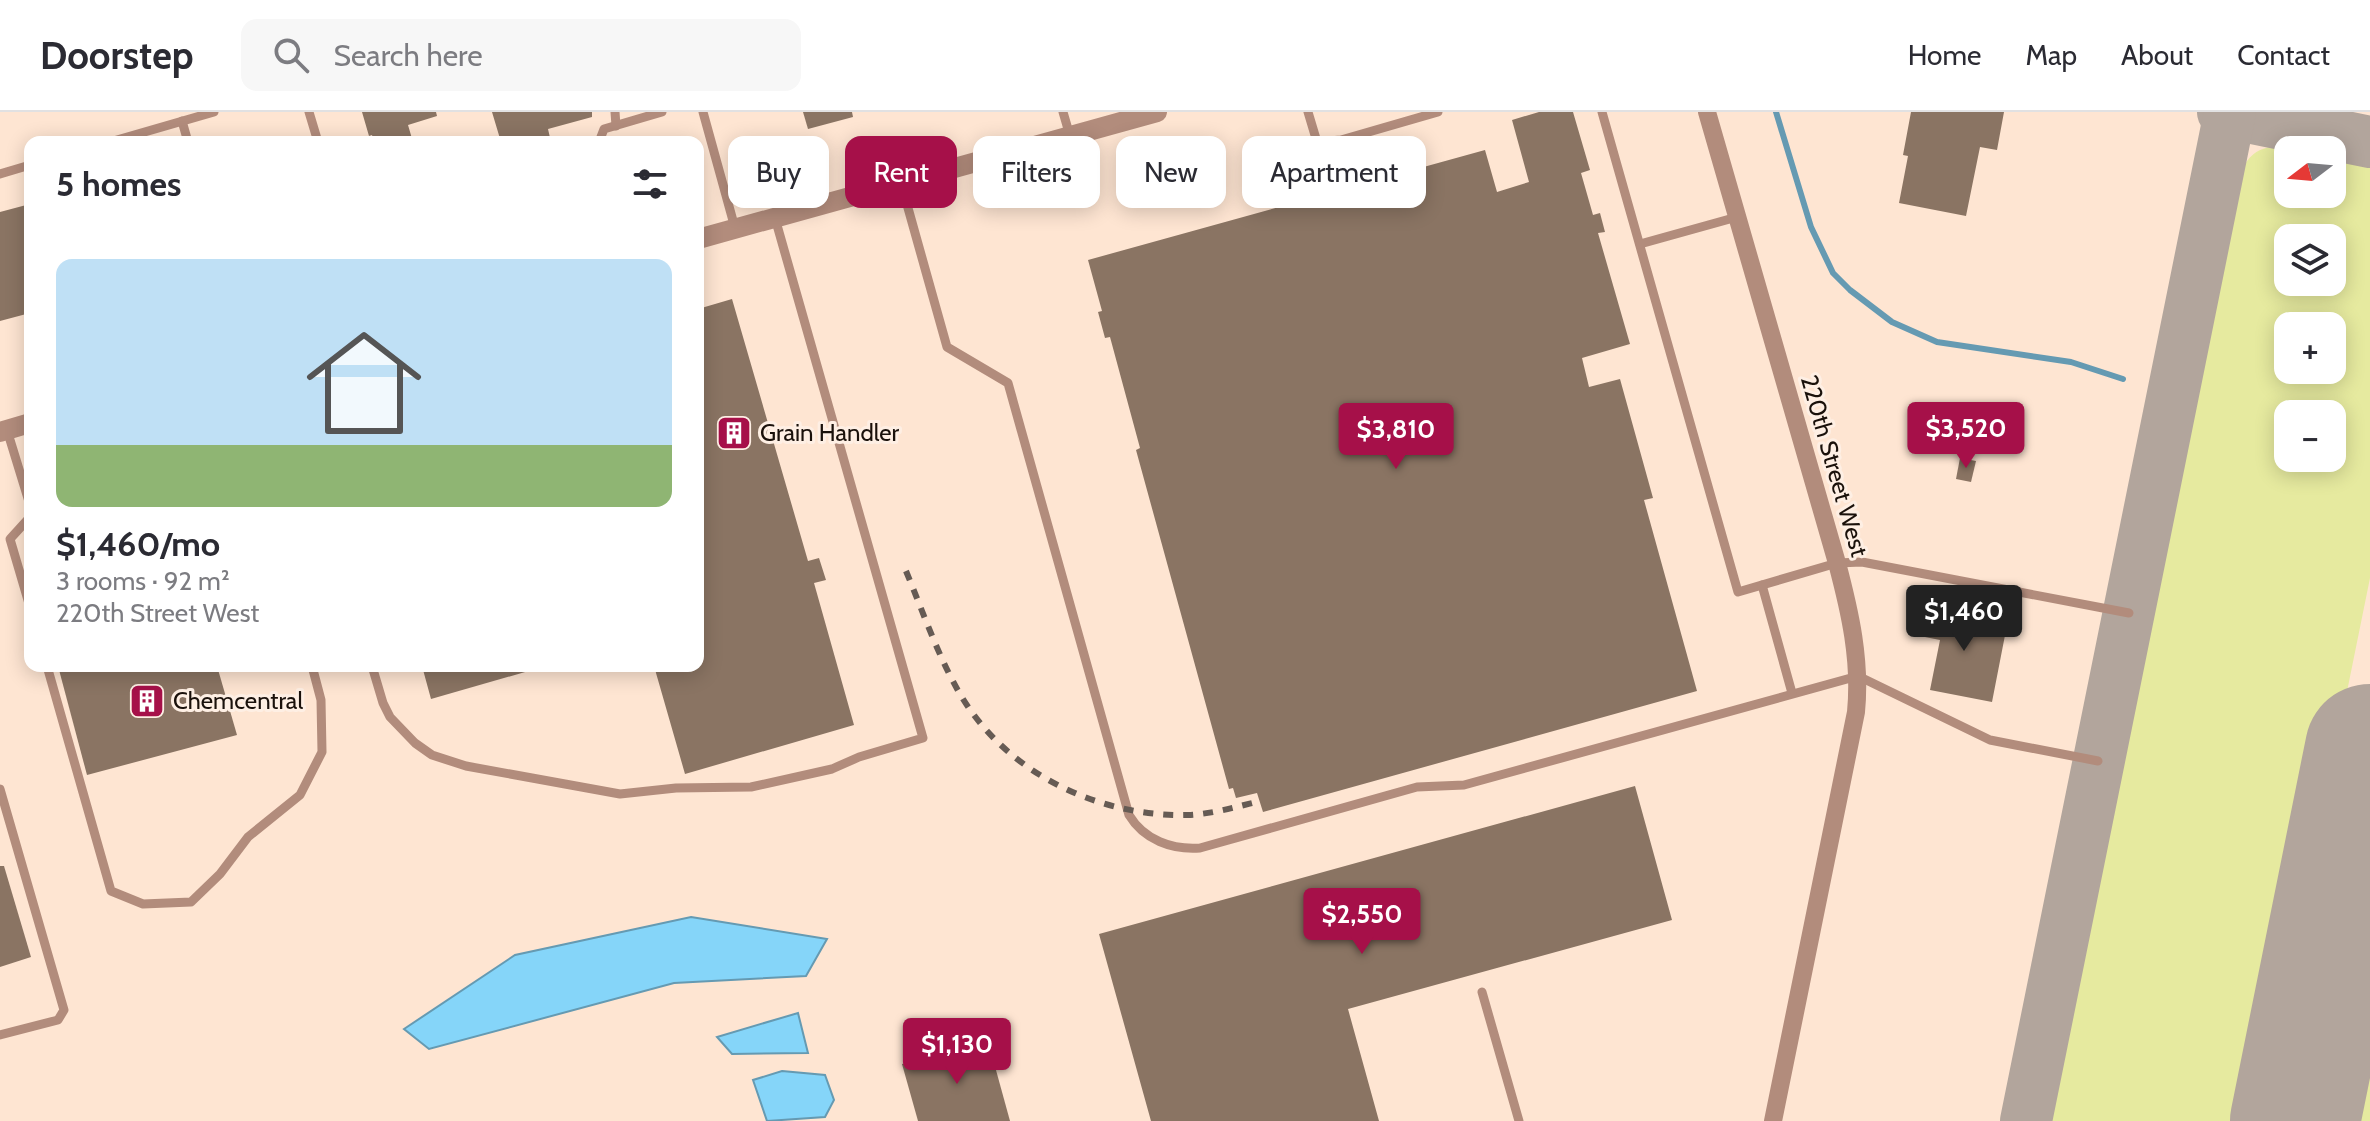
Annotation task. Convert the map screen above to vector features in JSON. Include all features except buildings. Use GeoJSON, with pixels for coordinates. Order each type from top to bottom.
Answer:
{"type":"FeatureCollection","features":[{"type":"Feature","properties":{"kind":"street"},"geometry":{"type":"LineString","coordinates":[[1070,136],[1157,112]]}},
{"type":"Feature","properties":{"kind":"street","name":"220th Street West"},"geometry":{"type":"LineString","coordinates":[[1707,112],[1837,563],[1853,633],[1858,676],[1853,729],[1773,1121]]}},
{"type":"Feature","properties":{"kind":"street"},"geometry":{"type":"LineString","coordinates":[[704,237],[845,199]]}},
{"type":"Feature","properties":{"kind":"street"},"geometry":{"type":"LineString","coordinates":[[4,431],[24,425]]}},
{"type":"Feature","properties":{"kind":"lane"},"geometry":{"type":"LineString","coordinates":[[131,136],[214,112]]}},
{"type":"Feature","properties":{"kind":"lane"},"geometry":{"type":"LineString","coordinates":[[309,112],[316,136]]}},
{"type":"Feature","properties":{"kind":"lane"},"geometry":{"type":"LineString","coordinates":[[615,112],[616,126]]}},
{"type":"Feature","properties":{"kind":"lane"},"geometry":{"type":"LineString","coordinates":[[601,136],[604,129],[662,112]]}},
{"type":"Feature","properties":{"kind":"lane"},"geometry":{"type":"LineString","coordinates":[[703,112],[735,229]]}},
{"type":"Feature","properties":{"kind":"lane"},"geometry":{"type":"LineString","coordinates":[[1063,112],[1070,136]]}},
{"type":"Feature","properties":{"kind":"lane"},"geometry":{"type":"LineString","coordinates":[[1308,112],[1317,142],[1341,140],[1438,112]]}},
{"type":"Feature","properties":{"kind":"lane"},"geometry":{"type":"LineString","coordinates":[[1602,112],[1738,592],[1837,563],[1862,562],[2129,613]]}},
{"type":"Feature","properties":{"kind":"lane"},"geometry":{"type":"LineString","coordinates":[[182,121],[186,136]]}},
{"type":"Feature","properties":{"kind":"lane"},"geometry":{"type":"LineString","coordinates":[[0,174],[24,167]]}},
{"type":"Feature","properties":{"kind":"lane"},"geometry":{"type":"LineString","coordinates":[[908,208],[947,347],[1008,383],[1129,815],[1143,833],[1169,846],[1200,848],[1417,787],[1464,785],[1858,676],[1990,740],[2098,761]]}},
{"type":"Feature","properties":{"kind":"lane"},"geometry":{"type":"LineString","coordinates":[[1640,244],[1737,217]]}},
{"type":"Feature","properties":{"kind":"lane"},"geometry":{"type":"LineString","coordinates":[[374,672],[390,717],[415,743],[432,755],[466,766],[620,794],[651,789],[751,787],[832,769],[859,757],[923,738],[775,218]]}},
{"type":"Feature","properties":{"kind":"lane"},"geometry":{"type":"LineString","coordinates":[[4,431],[24,488]]}},
{"type":"Feature","properties":{"kind":"lane"},"geometry":{"type":"LineString","coordinates":[[24,524],[10,539],[24,587]]}},
{"type":"Feature","properties":{"kind":"lane"},"geometry":{"type":"LineString","coordinates":[[1762,585],[1792,693]]}},
{"type":"Feature","properties":{"kind":"lane"},"geometry":{"type":"LineString","coordinates":[[49,672],[111,891],[143,904],[191,902],[220,874],[248,837],[300,795],[322,752],[321,700],[314,672]]}},
{"type":"Feature","properties":{"kind":"lane"},"geometry":{"type":"LineString","coordinates":[[0,789],[64,1010],[58,1020],[0,1035]]}},
{"type":"Feature","properties":{"kind":"lane"},"geometry":{"type":"LineString","coordinates":[[1482,992],[1519,1121]]}},
{"type":"Feature","properties":{"kind":"shaded area"},"geometry":{"type":"Polygon","coordinates":[[[0,112],[2370,112],[2370,1121],[0,1121],[0,112]]]}},
{"type":"Feature","properties":{"kind":"green space"},"geometry":{"type":"Polygon","coordinates":[[[2274,147],[2274,208],[2346,208],[2346,158],[2370,163],[2370,578],[2260,1121],[2044,1121],[2237,178],[2246,163],[2259,151],[2274,147]]]}},
{"type":"Feature","properties":{"kind":"green space"},"geometry":{"type":"Polygon","coordinates":[[[2370,923],[2370,1121],[2330,1121],[2370,923]]]}},
{"type":"Feature","properties":{"kind":"water"},"geometry":{"type":"Polygon","coordinates":[[[691,917],[827,939],[806,976],[674,983],[429,1049],[404,1029],[515,955],[691,917]]]}},
{"type":"Feature","properties":{"kind":"water"},"geometry":{"type":"Polygon","coordinates":[[[798,1013],[808,1053],[732,1054],[717,1037],[798,1013]]]}},
{"type":"Feature","properties":{"kind":"water"},"geometry":{"type":"Polygon","coordinates":[[[782,1071],[825,1075],[834,1100],[825,1117],[767,1121],[753,1080],[782,1071]]]}},
{"type":"Feature","properties":{"kind":"waterway"},"geometry":{"type":"LineString","coordinates":[[1776,112],[1811,227],[1833,273],[1850,290],[1892,322],[1937,342],[2071,362],[2123,379]]}},
{"type":"Feature","properties":{"kind":"taxiway"},"geometry":{"type":"LineString","coordinates":[[2223,112],[2370,142]]}},
{"type":"Feature","properties":{"kind":"taxiway"},"geometry":{"type":"LineString","coordinates":[[2026,1121],[2230,112]]}},
{"type":"Feature","properties":{"kind":"runway"},"geometry":{"type":"LineString","coordinates":[[2295,1121],[2370,749]]}},
{"type":"Feature","properties":{"kind":"railway"},"geometry":{"type":"LineString","coordinates":[[906,571],[960,694],[979,722],[1002,747],[1029,768],[1088,798],[1154,814],[1197,814],[1260,801]]}},
{"type":"Feature","properties":{"kind":"place","name":"Grain Handler"},"geometry":{"type":"Point","coordinates":[734,433]}},
{"type":"Feature","properties":{"kind":"place","name":"Chemcentral"},"geometry":{"type":"Point","coordinates":[147,701]}}]}
